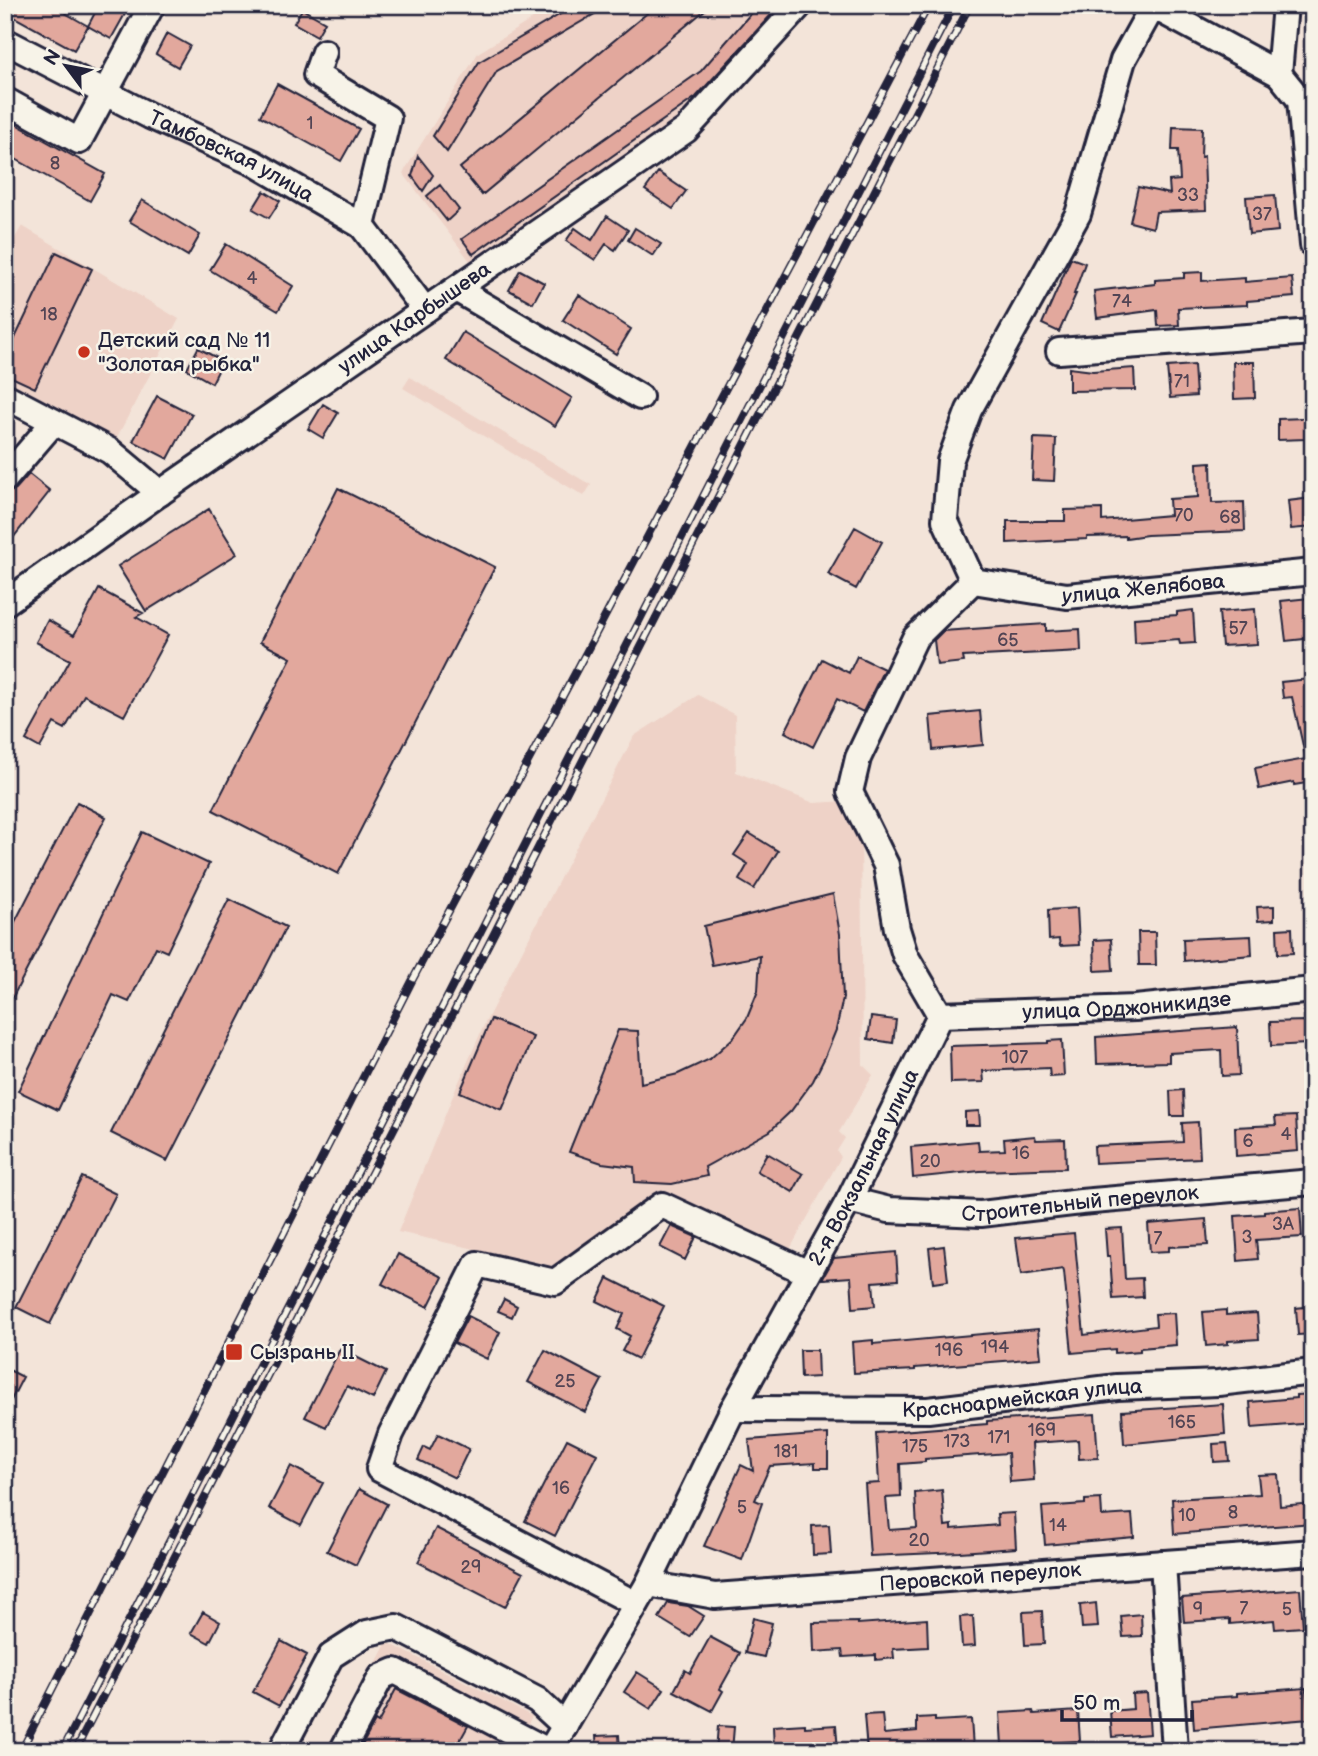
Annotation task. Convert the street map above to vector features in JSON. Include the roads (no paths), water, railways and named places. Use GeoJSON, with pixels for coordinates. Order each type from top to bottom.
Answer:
{"type":"FeatureCollection","features":[{"type":"Feature","properties":{"kind":"street"},"geometry":{"type":"LineString","coordinates":[[5,100],[79,141],[152,5]]}},
{"type":"Feature","properties":{"kind":"street","name":"улица Карбышева"},"geometry":{"type":"LineString","coordinates":[[5,603],[686,130],[800,5]]}},
{"type":"Feature","properties":{"kind":"street"},"geometry":{"type":"LineString","coordinates":[[1279,74],[1285,5]]}},
{"type":"Feature","properties":{"kind":"street"},"geometry":{"type":"LineString","coordinates":[[940,1015],[905,955],[897,929],[886,865],[850,792],[858,758],[915,638],[973,581],[945,520],[950,461],[969,410],[1078,214],[1122,60],[1152,6],[1279,74],[1306,99],[1313,245]]}},
{"type":"Feature","properties":{"kind":"street","name":"Тамбовская улица"},"geometry":{"type":"LineString","coordinates":[[5,41],[150,116],[254,163],[362,226],[425,310]]}},
{"type":"Feature","properties":{"kind":"street"},"geometry":{"type":"LineString","coordinates":[[324,52],[316,75],[388,118],[362,226]]}},
{"type":"Feature","properties":{"kind":"street"},"geometry":{"type":"LineString","coordinates":[[456,289],[640,397]]}},
{"type":"Feature","properties":{"kind":"street"},"geometry":{"type":"LineString","coordinates":[[1059,351],[1313,332]]}},
{"type":"Feature","properties":{"kind":"street"},"geometry":{"type":"LineString","coordinates":[[5,396],[110,451],[160,493]]}},
{"type":"Feature","properties":{"kind":"street"},"geometry":{"type":"LineString","coordinates":[[5,479],[54,422]]}},
{"type":"Feature","properties":{"kind":"street","name":"улица Желябова"},"geometry":{"type":"LineString","coordinates":[[973,581],[1067,596],[1313,572]]}},
{"type":"Feature","properties":{"kind":"street","name":"улица Орджоникидзе"},"geometry":{"type":"LineString","coordinates":[[940,1015],[1135,1007],[1313,989]]}},
{"type":"Feature","properties":{"kind":"street","name":"2-я Вокзальная улица"},"geometry":{"type":"LineString","coordinates":[[549,1751],[642,1594],[733,1409],[849,1200],[940,1015]]}},
{"type":"Feature","properties":{"kind":"street","name":"Строительный переулок"},"geometry":{"type":"LineString","coordinates":[[849,1200],[889,1210],[981,1213],[1313,1182]]}},
{"type":"Feature","properties":{"kind":"street","name":"Перовской переулок"},"geometry":{"type":"LineString","coordinates":[[808,1273],[662,1205],[555,1282],[477,1264],[391,1434],[379,1469],[642,1594],[715,1595],[1313,1552]]}},
{"type":"Feature","properties":{"kind":"street","name":"Красноармейская улица"},"geometry":{"type":"LineString","coordinates":[[733,1409],[928,1410],[1117,1387],[1218,1383],[1313,1372]]}},
{"type":"Feature","properties":{"kind":"street"},"geometry":{"type":"LineString","coordinates":[[1163,1563],[1175,1751]]}},
{"type":"Feature","properties":{"kind":"street"},"geometry":{"type":"LineString","coordinates":[[281,1751],[331,1657],[367,1633],[396,1627],[537,1700],[565,1726]]}},
{"type":"Feature","properties":{"kind":"street"},"geometry":{"type":"LineString","coordinates":[[342,1751],[381,1677],[395,1671],[549,1751]]}},
{"type":"Feature","properties":{"kind":"railway"},"geometry":{"type":"LineString","coordinates":[[21,1751],[413,979],[929,5]]}},
{"type":"Feature","properties":{"kind":"railway"},"geometry":{"type":"LineString","coordinates":[[62,1751],[954,5]]}},
{"type":"Feature","properties":{"kind":"railway"},"geometry":{"type":"LineString","coordinates":[[75,1751],[970,5]]}},
{"type":"Feature","properties":{"kind":"place","name":"Детский сад № 11 \"Золотая рыбка\""},"geometry":{"type":"Point","coordinates":[84,352]}},
{"type":"Feature","properties":{"kind":"place","name":"Сызрань II"},"geometry":{"type":"Point","coordinates":[234,1352]}}]}
